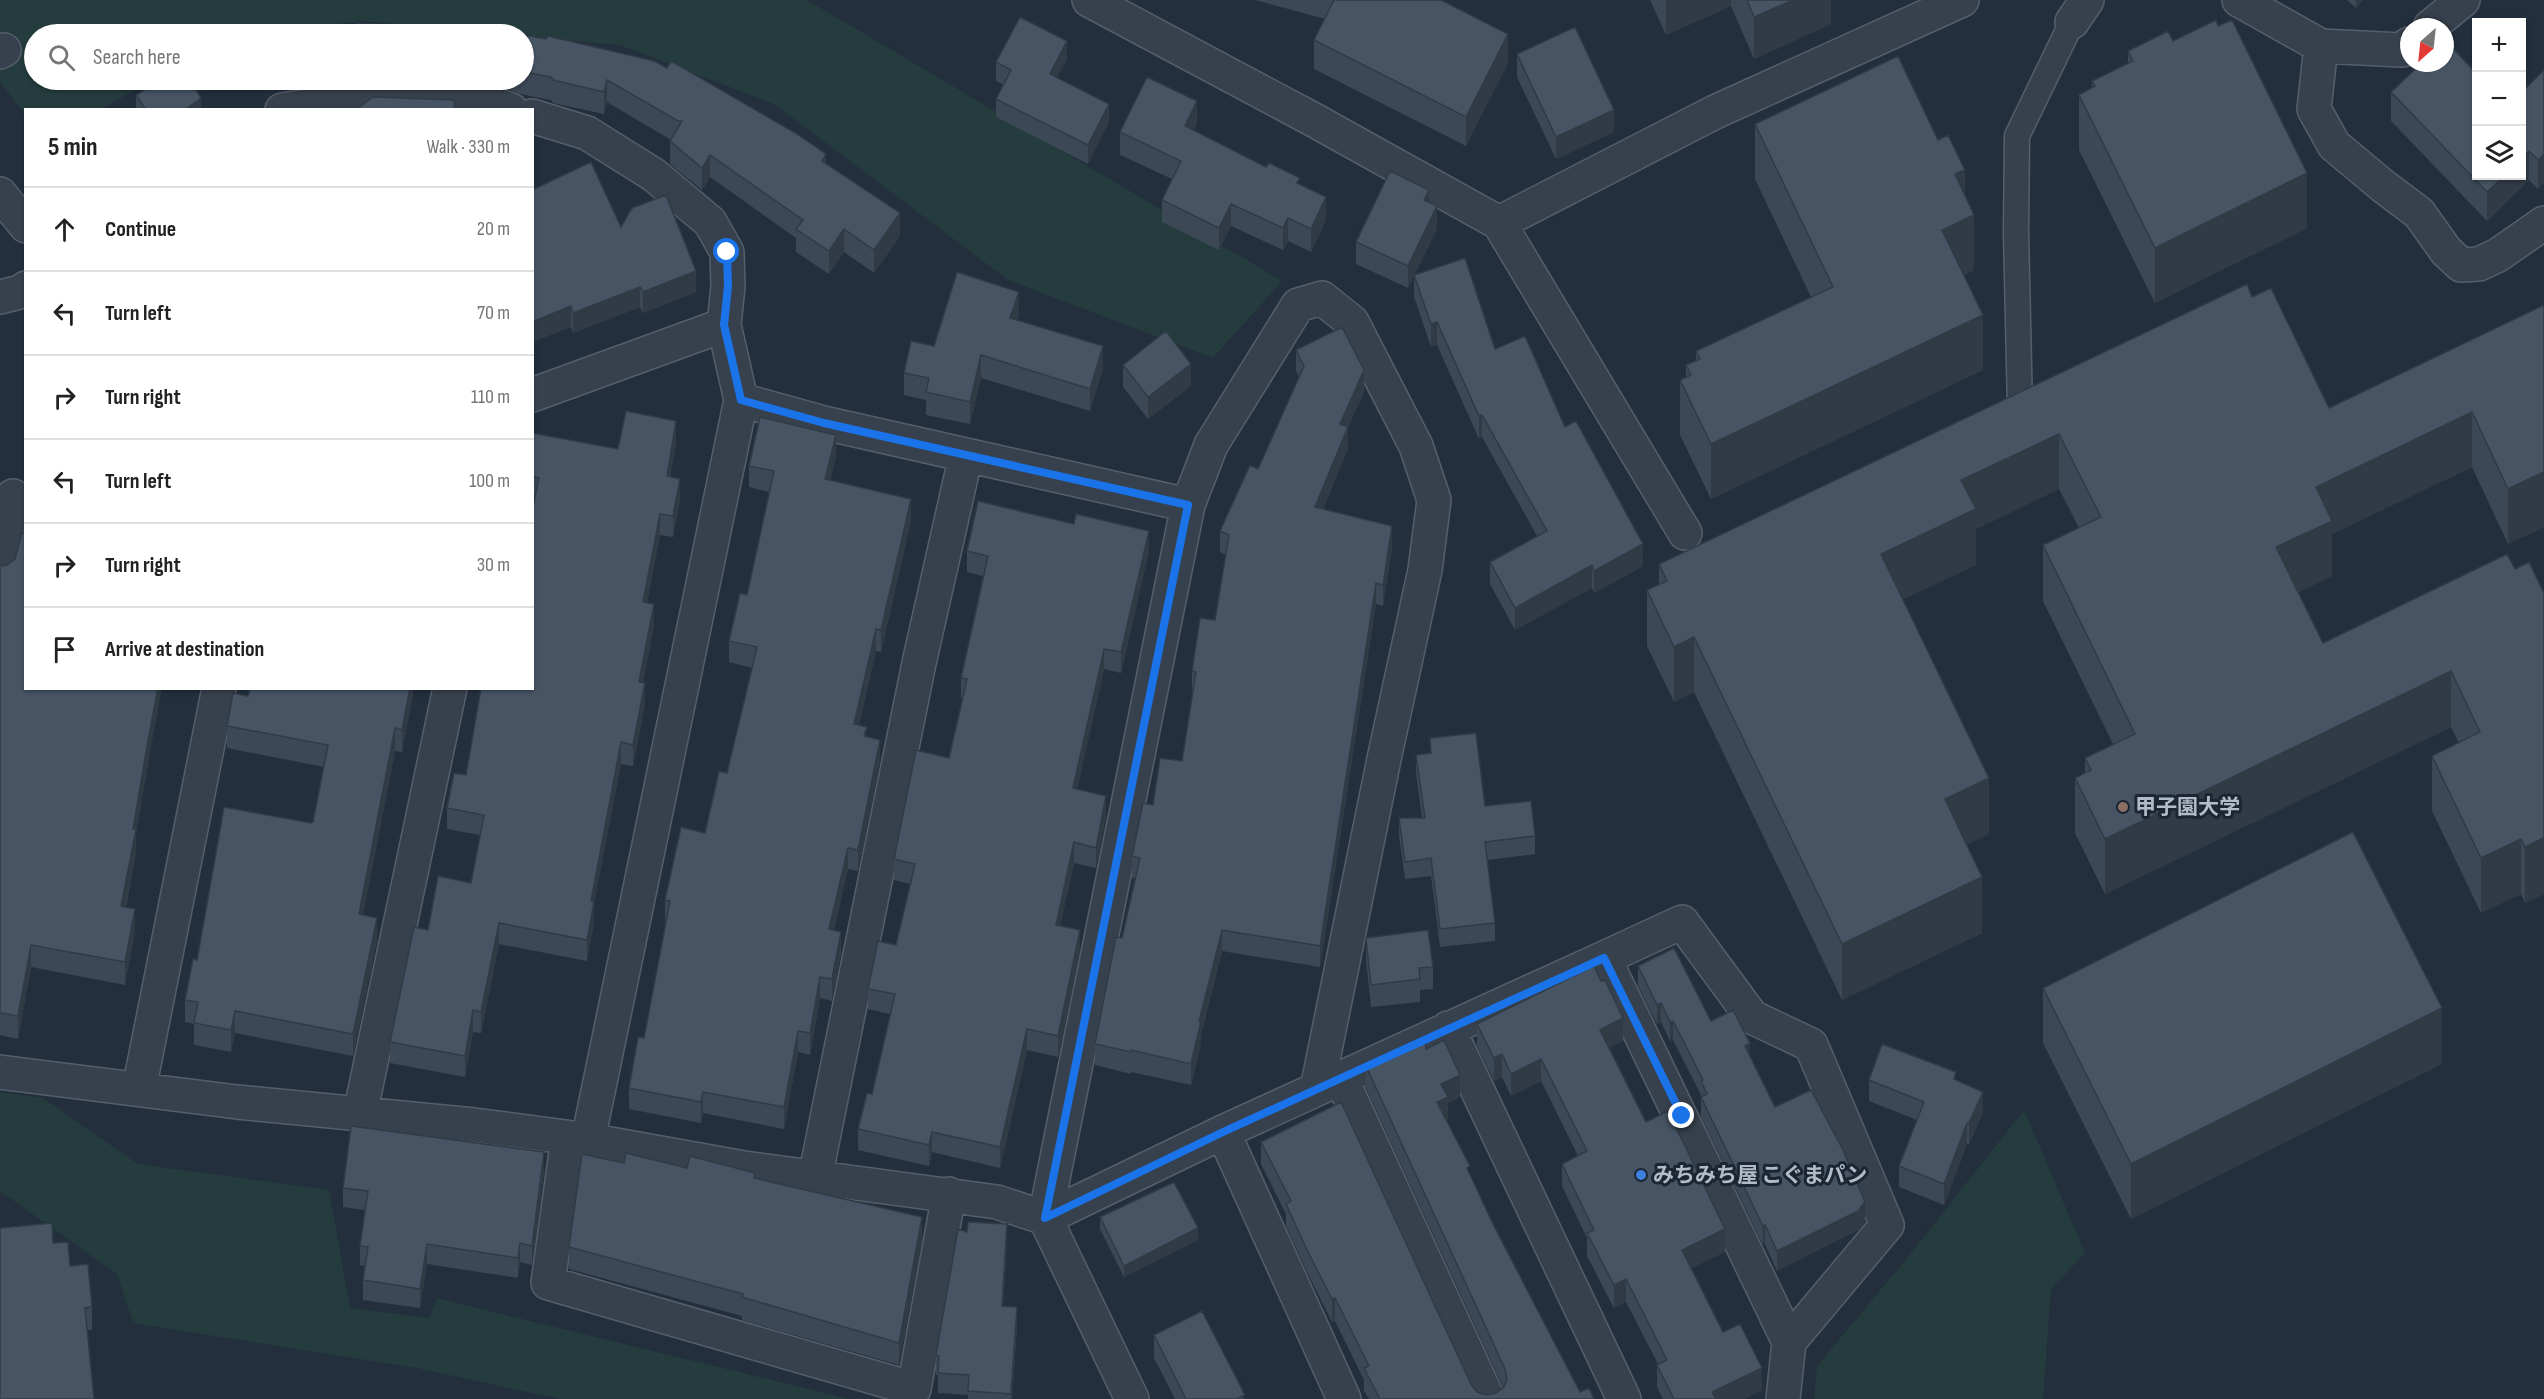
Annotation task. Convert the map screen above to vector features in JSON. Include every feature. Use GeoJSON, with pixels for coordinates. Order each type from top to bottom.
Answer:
{"type":"FeatureCollection","features":[{"type":"Feature","properties":{"kind":"street"},"geometry":{"type":"LineString","coordinates":[[1089,0],[1314,120],[1499,223],[1685,533]]}},
{"type":"Feature","properties":{"kind":"street"},"geometry":{"type":"LineString","coordinates":[[1499,223],[1715,112],[1962,0]]}},
{"type":"Feature","properties":{"kind":"street"},"geometry":{"type":"LineString","coordinates":[[2239,0],[2320,46],[2400,50]]}},
{"type":"Feature","properties":{"kind":"street"},"geometry":{"type":"LineString","coordinates":[[2441,18],[2463,0]]}},
{"type":"Feature","properties":{"kind":"street"},"geometry":{"type":"LineString","coordinates":[[2320,46],[2314,109],[2334,145],[2419,213],[2446,250],[2461,265],[2479,264],[2498,255],[2544,223]]}},
{"type":"Feature","properties":{"kind":"street"},"geometry":{"type":"LineString","coordinates":[[295,108],[358,98],[495,104],[506,108]]}},
{"type":"Feature","properties":{"kind":"street"},"geometry":{"type":"LineString","coordinates":[[534,117],[587,133],[654,175],[710,222],[727,252],[728,286],[724,325],[741,400],[548,1283],[914,1389],[949,1194]]}},
{"type":"Feature","properties":{"kind":"street"},"geometry":{"type":"LineString","coordinates":[[0,194],[24,224]]}},
{"type":"Feature","properties":{"kind":"street"},"geometry":{"type":"LineString","coordinates":[[0,297],[24,289]]}},
{"type":"Feature","properties":{"kind":"street"},"geometry":{"type":"LineString","coordinates":[[1132,1399],[1045,1218],[1188,505],[1211,445],[1298,304],[1322,298],[1352,322],[1416,447],[1434,500],[1425,570],[1382,771],[1329,1083],[1488,1399]]}},
{"type":"Feature","properties":{"kind":"street"},"geometry":{"type":"LineString","coordinates":[[534,394],[724,325]]}},
{"type":"Feature","properties":{"kind":"street"},"geometry":{"type":"LineString","coordinates":[[741,400],[824,423],[1188,505]]}},
{"type":"Feature","properties":{"kind":"street"},"geometry":{"type":"LineString","coordinates":[[814,1178],[919,663],[966,455]]}},
{"type":"Feature","properties":{"kind":"street"},"geometry":{"type":"LineString","coordinates":[[0,570],[13,496]]}},
{"type":"Feature","properties":{"kind":"street"},"geometry":{"type":"LineString","coordinates":[[139,1089],[219,690]]}},
{"type":"Feature","properties":{"kind":"street"},"geometry":{"type":"LineString","coordinates":[[360,1114],[450,690]]}},
{"type":"Feature","properties":{"kind":"street"},"geometry":{"type":"LineString","coordinates":[[0,1072],[474,1125],[578,1139],[814,1178],[997,1202],[1045,1218],[1223,1132],[1682,922],[1752,1017],[1811,1045],[1887,1225],[1789,1342]]}},
{"type":"Feature","properties":{"kind":"street"},"geometry":{"type":"LineString","coordinates":[[1604,958],[1789,1342],[1782,1399]]}},
{"type":"Feature","properties":{"kind":"street"},"geometry":{"type":"LineString","coordinates":[[1448,1028],[1624,1399]]}},
{"type":"Feature","properties":{"kind":"street"},"geometry":{"type":"LineString","coordinates":[[1223,1132],[1344,1399]]}},
{"type":"Feature","properties":{"kind":"lane"},"geometry":{"type":"LineString","coordinates":[[2020,409],[2016,232],[2017,135],[2080,11]]}},
{"type":"Feature","properties":{"kind":"green space"},"geometry":{"type":"Polygon","coordinates":[[[0,0],[807,0],[1282,281],[1213,358],[1008,280],[774,104],[620,45],[534,37],[534,24],[392,24],[360,21],[342,24],[24,24],[24,90],[135,90],[103,108],[24,108],[24,113],[0,82],[0,0]]]}},
{"type":"Feature","properties":{"kind":"green space"},"geometry":{"type":"Polygon","coordinates":[[[0,1092],[43,1098],[138,1164],[329,1190],[350,1308],[429,1318],[437,1298],[849,1399],[560,1399],[417,1368],[133,1323],[117,1274],[0,1191],[0,1092]]]}},
{"type":"Feature","properties":{"kind":"green space"},"geometry":{"type":"Polygon","coordinates":[[[2024,1110],[2085,1253],[2051,1289],[2043,1399],[1814,1399],[1817,1366],[1912,1252],[2024,1110]]]}},
{"type":"Feature","properties":{"kind":"building"},"geometry":{"type":"Polygon","coordinates":[[[1334,0],[1441,0],[1508,34],[1466,117],[1314,40],[1334,0]]]}},
{"type":"Feature","properties":{"kind":"building"},"geometry":{"type":"Polygon","coordinates":[[[1747,0],[1793,0],[1754,17],[1747,0]]]}},
{"type":"Feature","properties":{"kind":"building"},"geometry":{"type":"Polygon","coordinates":[[[1020,17],[1067,41],[1050,74],[1109,104],[1088,145],[996,99],[1011,70],[996,62],[1020,17]]]}},
{"type":"Feature","properties":{"kind":"building"},"geometry":{"type":"Polygon","coordinates":[[[2216,20],[2218,26],[2232,20],[2307,173],[2155,248],[2079,95],[2095,86],[2092,81],[2133,61],[2128,51],[2168,31],[2173,41],[2216,20]]]}},
{"type":"Feature","properties":{"kind":"building"},"geometry":{"type":"Polygon","coordinates":[[[1575,27],[1614,110],[1556,137],[1517,54],[1575,27]]]}},
{"type":"Feature","properties":{"kind":"building"},"geometry":{"type":"Polygon","coordinates":[[[548,36],[654,61],[667,68],[671,61],[797,134],[826,154],[822,161],[900,213],[874,250],[844,229],[829,251],[796,229],[803,220],[710,155],[702,168],[670,141],[682,121],[678,121],[607,80],[604,92],[553,80],[551,77],[534,74],[534,37],[546,39],[548,36]]]}},
{"type":"Feature","properties":{"kind":"building"},"geometry":{"type":"Polygon","coordinates":[[[2454,50],[2472,69],[2472,176],[2391,92],[2412,72],[2454,72],[2454,50]]]}},
{"type":"Feature","properties":{"kind":"building"},"geometry":{"type":"Polygon","coordinates":[[[1898,56],[1938,140],[1948,135],[1965,170],[1955,174],[1974,215],[1942,230],[1983,315],[1711,444],[1680,380],[1691,375],[1686,365],[1700,359],[1696,351],[1833,287],[1755,124],[1898,56]]]}},
{"type":"Feature","properties":{"kind":"building"},"geometry":{"type":"Polygon","coordinates":[[[2544,70],[2544,154],[2538,160],[2529,151],[2526,154],[2526,88],[2544,70]]]}},
{"type":"Feature","properties":{"kind":"building"},"geometry":{"type":"Polygon","coordinates":[[[1147,77],[1197,101],[1185,126],[1266,167],[1269,163],[1300,178],[1297,183],[1326,197],[1311,229],[1288,218],[1283,228],[1231,204],[1219,228],[1162,200],[1181,161],[1120,132],[1147,77]]]}},
{"type":"Feature","properties":{"kind":"building"},"geometry":{"type":"Polygon","coordinates":[[[144,90],[196,90],[201,98],[188,108],[145,108],[136,95],[144,90]]]}},
{"type":"Feature","properties":{"kind":"building"},"geometry":{"type":"Polygon","coordinates":[[[373,97],[454,100],[455,108],[359,108],[373,97]]]}},
{"type":"Feature","properties":{"kind":"building"},"geometry":{"type":"Polygon","coordinates":[[[591,162],[621,227],[632,208],[666,195],[696,271],[643,292],[640,287],[573,313],[571,306],[534,321],[534,189],[591,162]]]}},
{"type":"Feature","properties":{"kind":"building"},"geometry":{"type":"Polygon","coordinates":[[[1390,171],[1429,190],[1424,200],[1437,206],[1408,266],[1356,242],[1390,171]]]}},
{"type":"Feature","properties":{"kind":"building"},"geometry":{"type":"Polygon","coordinates":[[[2475,180],[2500,180],[2487,192],[2475,180]]]}},
{"type":"Feature","properties":{"kind":"building"},"geometry":{"type":"Polygon","coordinates":[[[1465,258],[1495,349],[1525,336],[1565,427],[1576,421],[1643,544],[1594,571],[1592,565],[1515,608],[1490,562],[1547,531],[1482,415],[1479,416],[1437,322],[1431,324],[1414,275],[1465,258]]]}},
{"type":"Feature","properties":{"kind":"building"},"geometry":{"type":"Polygon","coordinates":[[[957,272],[1019,292],[1010,318],[1103,346],[1090,389],[981,355],[970,402],[926,392],[929,378],[904,373],[911,341],[934,346],[957,272]]]}},
{"type":"Feature","properties":{"kind":"building"},"geometry":{"type":"Polygon","coordinates":[[[2247,284],[2252,297],[2271,288],[2329,408],[2544,305],[2544,472],[2508,489],[2472,412],[2316,487],[2332,521],[2276,547],[2323,643],[2507,554],[2515,569],[2529,562],[2544,593],[2544,838],[2525,847],[2521,839],[2481,858],[2432,756],[2480,732],[2451,671],[2105,839],[2075,778],[2091,770],[2085,758],[2135,734],[2043,545],[2101,517],[2059,434],[1961,480],[1976,509],[1881,554],[1989,778],[1945,799],[1982,877],[1842,944],[1694,637],[1674,647],[1647,590],[1667,581],[1659,564],[2247,284]]]}},
{"type":"Feature","properties":{"kind":"building"},"geometry":{"type":"Polygon","coordinates":[[[1342,327],[1364,370],[1340,424],[1348,427],[1315,507],[1392,526],[1383,585],[1376,583],[1320,946],[1222,930],[1199,1021],[1201,1021],[1191,1064],[1095,1044],[1116,937],[1122,938],[1140,858],[1132,856],[1143,803],[1153,805],[1160,758],[1182,761],[1196,672],[1192,671],[1200,618],[1215,620],[1229,535],[1220,531],[1250,465],[1258,469],[1304,366],[1296,350],[1342,327]]]}},
{"type":"Feature","properties":{"kind":"building"},"geometry":{"type":"Polygon","coordinates":[[[1166,331],[1191,364],[1148,397],[1123,365],[1166,331]]]}},
{"type":"Feature","properties":{"kind":"building"},"geometry":{"type":"Polygon","coordinates":[[[626,411],[676,421],[667,476],[680,479],[673,516],[660,514],[643,602],[654,604],[639,682],[645,683],[633,745],[621,742],[591,901],[594,902],[587,940],[499,923],[481,1012],[473,1010],[465,1056],[390,1042],[414,927],[428,930],[438,876],[471,883],[484,815],[447,808],[454,773],[466,775],[481,690],[534,690],[534,502],[539,478],[534,477],[534,433],[618,449],[626,411]]]}},
{"type":"Feature","properties":{"kind":"building"},"geometry":{"type":"Polygon","coordinates":[[[760,417],[836,435],[825,479],[911,499],[881,630],[876,629],[854,724],[867,727],[864,736],[880,740],[858,850],[848,848],[829,929],[841,932],[832,979],[820,977],[810,1033],[798,1031],[784,1107],[703,1092],[701,1102],[629,1088],[638,1037],[644,1038],[670,901],[665,900],[681,827],[705,833],[719,771],[727,773],[757,647],[729,641],[740,593],[747,595],[774,471],[749,466],[760,417]]]}},
{"type":"Feature","properties":{"kind":"building"},"geometry":{"type":"Polygon","coordinates":[[[978,501],[1074,524],[1076,514],[1149,531],[1121,652],[1104,649],[1073,788],[1106,796],[1096,848],[1074,842],[1056,925],[1080,930],[1058,1036],[1027,1029],[1000,1147],[932,1132],[929,1145],[858,1129],[867,1093],[872,1094],[895,994],[868,989],[878,941],[896,945],[915,864],[894,859],[916,750],[949,758],[967,679],[961,678],[988,556],[967,551],[978,501]]]}},
{"type":"Feature","properties":{"kind":"building"},"geometry":{"type":"Polygon","coordinates":[[[22,533],[24,533],[24,690],[158,690],[133,829],[136,830],[121,906],[135,909],[125,962],[31,945],[18,1016],[0,1013],[0,566],[7,565],[15,559],[22,533]]]}},
{"type":"Feature","properties":{"kind":"building"},"geometry":{"type":"Polygon","coordinates":[[[250,690],[410,690],[402,730],[395,728],[359,914],[377,918],[353,1034],[235,1011],[231,1030],[194,1023],[198,1002],[185,1000],[193,959],[197,960],[224,807],[313,822],[328,745],[227,726],[233,693],[248,696],[250,690]]]}},
{"type":"Feature","properties":{"kind":"building"},"geometry":{"type":"Polygon","coordinates":[[[1476,733],[1485,806],[1531,801],[1535,836],[1485,842],[1495,923],[1440,929],[1431,858],[1405,862],[1399,818],[1425,818],[1416,755],[1431,753],[1430,738],[1476,733]]]}},
{"type":"Feature","properties":{"kind":"building"},"geometry":{"type":"Polygon","coordinates":[[[2353,832],[2442,1008],[2131,1164],[2043,988],[2353,832]]]}},
{"type":"Feature","properties":{"kind":"building"},"geometry":{"type":"Polygon","coordinates":[[[1428,930],[1433,967],[1419,968],[1420,979],[1371,985],[1366,938],[1428,930]]]}},
{"type":"Feature","properties":{"kind":"building"},"geometry":{"type":"Polygon","coordinates":[[[1674,948],[1711,1021],[1733,1010],[1750,1043],[1745,1046],[1775,1107],[1811,1090],[1843,1150],[1865,1202],[1858,1211],[1777,1251],[1701,1097],[1707,1094],[1701,1081],[1703,1080],[1673,1021],[1670,1022],[1661,1003],[1657,1005],[1638,966],[1674,948]]]}},
{"type":"Feature","properties":{"kind":"building"},"geometry":{"type":"Polygon","coordinates":[[[1594,966],[1601,981],[1605,980],[1623,1018],[1600,1030],[1646,1122],[1668,1111],[1725,1229],[1682,1250],[1723,1332],[1740,1324],[1762,1368],[1712,1392],[1716,1399],[1674,1399],[1657,1365],[1667,1360],[1626,1279],[1614,1285],[1587,1233],[1594,1230],[1562,1164],[1587,1151],[1541,1059],[1511,1074],[1502,1054],[1494,1058],[1477,1024],[1594,966]]]}},
{"type":"Feature","properties":{"kind":"building"},"geometry":{"type":"Polygon","coordinates":[[[1425,1038],[1426,1049],[1444,1040],[1460,1075],[1441,1084],[1448,1097],[1437,1102],[1470,1166],[1467,1168],[1493,1224],[1580,1392],[1589,1388],[1594,1399],[1380,1399],[1364,1368],[1369,1366],[1335,1298],[1332,1299],[1308,1252],[1286,1204],[1291,1201],[1261,1142],[1341,1102],[1471,1384],[1477,1392],[1486,1395],[1496,1393],[1504,1387],[1507,1379],[1505,1369],[1366,1066],[1425,1038]]]}},
{"type":"Feature","properties":{"kind":"building"},"geometry":{"type":"Polygon","coordinates":[[[1882,1044],[1956,1072],[1954,1079],[1983,1092],[1967,1123],[1944,1184],[1899,1166],[1924,1102],[1869,1080],[1882,1044]]]}},
{"type":"Feature","properties":{"kind":"building"},"geometry":{"type":"Polygon","coordinates":[[[351,1126],[544,1152],[532,1246],[520,1243],[518,1258],[427,1244],[420,1289],[363,1280],[368,1247],[360,1246],[368,1191],[343,1188],[351,1126]]]}},
{"type":"Feature","properties":{"kind":"building"},"geometry":{"type":"Polygon","coordinates":[[[626,1153],[687,1168],[690,1156],[755,1173],[754,1178],[922,1217],[899,1343],[742,1297],[743,1294],[569,1247],[582,1154],[624,1163],[626,1153]]]}},
{"type":"Feature","properties":{"kind":"building"},"geometry":{"type":"Polygon","coordinates":[[[1174,1182],[1198,1228],[1124,1266],[1100,1217],[1174,1182]]]}},
{"type":"Feature","properties":{"kind":"building"},"geometry":{"type":"Polygon","coordinates":[[[968,1222],[1007,1224],[1002,1306],[1017,1307],[1011,1394],[968,1391],[969,1375],[938,1373],[939,1356],[936,1355],[958,1229],[967,1232],[968,1222]]]}},
{"type":"Feature","properties":{"kind":"building"},"geometry":{"type":"Polygon","coordinates":[[[52,1223],[53,1243],[68,1242],[70,1266],[88,1264],[92,1307],[85,1308],[94,1399],[0,1399],[0,1228],[52,1223]]]}},
{"type":"Feature","properties":{"kind":"building"},"geometry":{"type":"Polygon","coordinates":[[[1202,1311],[1245,1395],[1237,1399],[1186,1399],[1154,1335],[1202,1311]]]}},
{"type":"Feature","properties":{"kind":"place","name":"甲子園大学"},"geometry":{"type":"Point","coordinates":[2123,807]}},
{"type":"Feature","properties":{"kind":"place","name":"みちみち屋 こぐまパン"},"geometry":{"type":"Point","coordinates":[1641,1175]}},
{"type":"Feature","properties":{"kind":"route"},"geometry":{"type":"LineString","coordinates":[[727,252],[728,286],[724,325],[741,400],[824,423],[1188,505],[1045,1218],[1223,1132],[1604,958],[1682,1116]]}}]}
